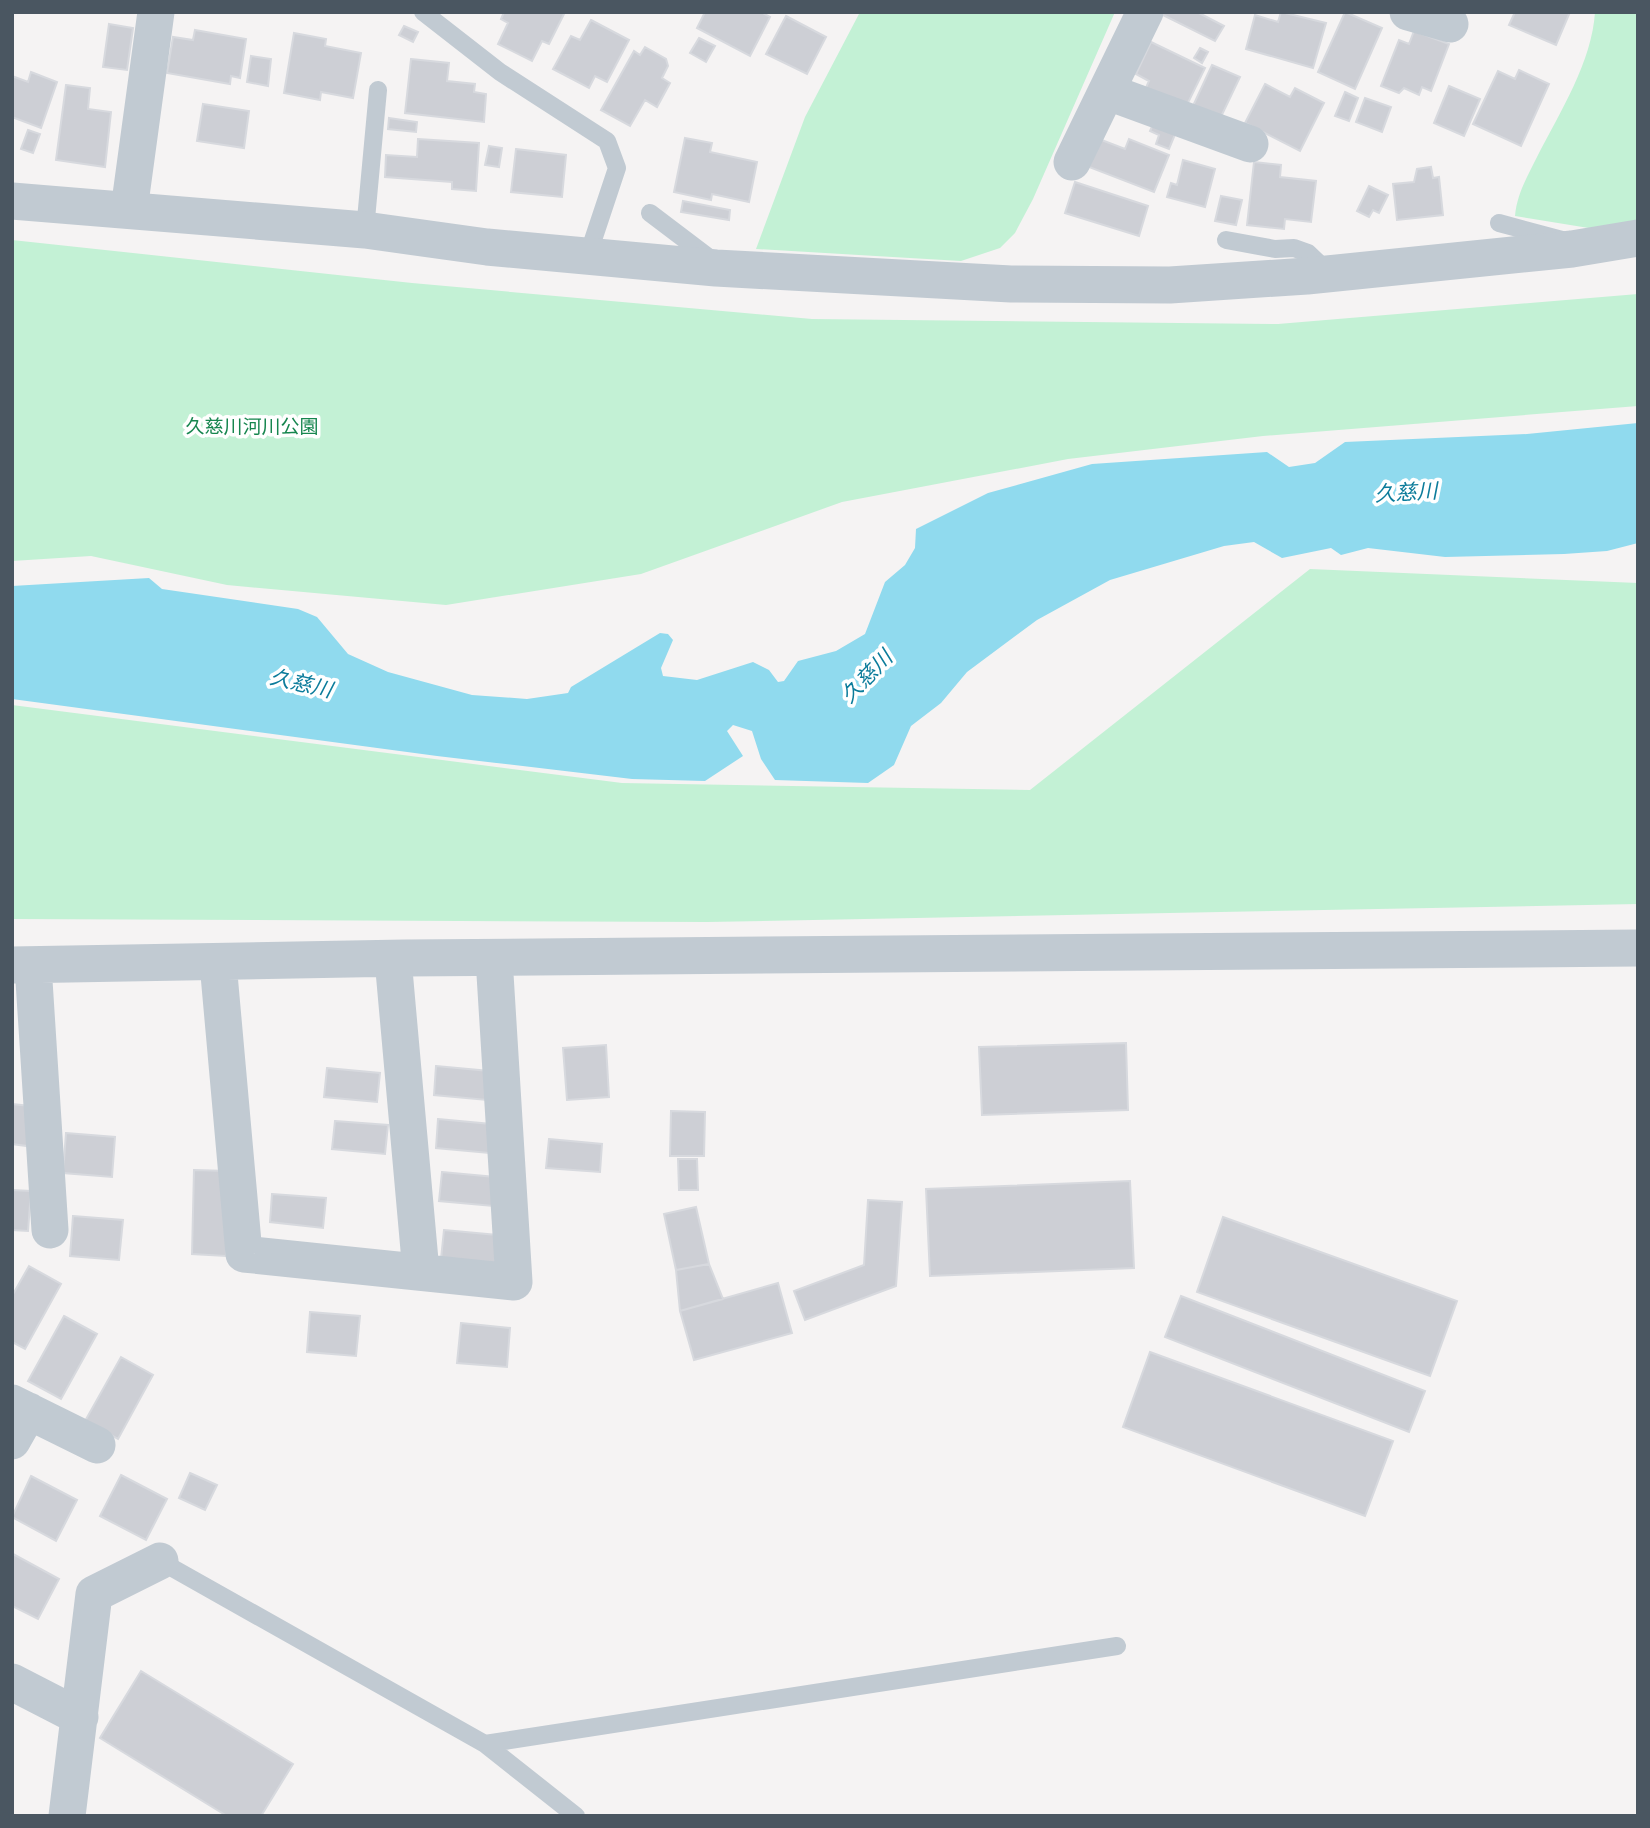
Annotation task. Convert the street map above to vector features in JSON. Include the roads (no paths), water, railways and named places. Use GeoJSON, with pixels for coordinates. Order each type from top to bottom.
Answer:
{"type":"FeatureCollection","features":[{"type":"Feature","properties":{"kind":"street"},"geometry":{"type":"LineString","coordinates":[[129,210],[156,12]]}},
{"type":"Feature","properties":{"kind":"street"},"geometry":{"type":"LineString","coordinates":[[1072,162],[1145,12]]}},
{"type":"Feature","properties":{"kind":"street"},"geometry":{"type":"LineString","coordinates":[[1408,12],[1450,24]]}},
{"type":"Feature","properties":{"kind":"street"},"geometry":{"type":"LineString","coordinates":[[1108,92],[1250,144]]}},
{"type":"Feature","properties":{"kind":"street"},"geometry":{"type":"LineString","coordinates":[[12,201],[365,230],[487,247],[723,268],[1011,284],[1170,285],[1330,274],[1572,250],[1638,239]]}},
{"type":"Feature","properties":{"kind":"street"},"geometry":{"type":"LineString","coordinates":[[50,1230],[22,965],[394,958],[1638,948]]}},
{"type":"Feature","properties":{"kind":"street"},"geometry":{"type":"LineString","coordinates":[[394,958],[421,1272]]}},
{"type":"Feature","properties":{"kind":"street"},"geometry":{"type":"LineString","coordinates":[[218,963],[244,1254],[514,1282],[494,958]]}},
{"type":"Feature","properties":{"kind":"street"},"geometry":{"type":"LineString","coordinates":[[18,1418],[97,1446]]}},
{"type":"Feature","properties":{"kind":"street"},"geometry":{"type":"LineString","coordinates":[[67,1816],[94,1594],[160,1560]]}},
{"type":"Feature","properties":{"kind":"street"},"geometry":{"type":"LineString","coordinates":[[12,1682],[80,1717]]}},
{"type":"Feature","properties":{"kind":"lane"},"geometry":{"type":"LineString","coordinates":[[423,12],[500,72],[607,141],[617,168],[588,255]]}},
{"type":"Feature","properties":{"kind":"lane"},"geometry":{"type":"LineString","coordinates":[[365,230],[378,90]]}},
{"type":"Feature","properties":{"kind":"lane"},"geometry":{"type":"LineString","coordinates":[[650,213],[723,268]]}},
{"type":"Feature","properties":{"kind":"lane"},"geometry":{"type":"LineString","coordinates":[[1499,223],[1557,237],[1572,250]]}},
{"type":"Feature","properties":{"kind":"lane"},"geometry":{"type":"LineString","coordinates":[[1226,240],[1275,249],[1294,248],[1308,253],[1330,274]]}},
{"type":"Feature","properties":{"kind":"lane"},"geometry":{"type":"LineString","coordinates":[[160,1560],[485,1744],[576,1816]]}},
{"type":"Feature","properties":{"kind":"lane"},"geometry":{"type":"LineString","coordinates":[[485,1744],[1117,1646]]}},
{"type":"Feature","properties":{"kind":"water","name":"久慈川"},"geometry":{"type":"Polygon","coordinates":[[[1638,423],[1638,543],[1607,551],[1445,557],[1368,548],[1341,555],[1331,548],[1282,558],[1254,542],[1224,546],[1110,580],[1037,620],[967,672],[941,703],[911,726],[894,765],[868,783],[775,780],[761,759],[752,731],[733,725],[727,731],[743,756],[705,781],[632,779],[437,756],[12,699],[12,586],[149,578],[162,589],[298,609],[317,617],[348,654],[388,672],[472,695],[527,699],[568,693],[571,687],[660,633],[668,634],[673,640],[661,668],[663,676],[697,680],[753,662],[769,670],[778,682],[784,681],[798,661],[836,651],[865,634],[885,582],[905,565],[915,548],[916,529],[988,493],[1092,464],[1267,452],[1289,467],[1315,463],[1345,442],[1527,434],[1638,423]]]}},
{"type":"Feature","properties":{"kind":"park label","name":"久慈川河川公園"},"geometry":{"type":"Point","coordinates":[252,427]}}]}
